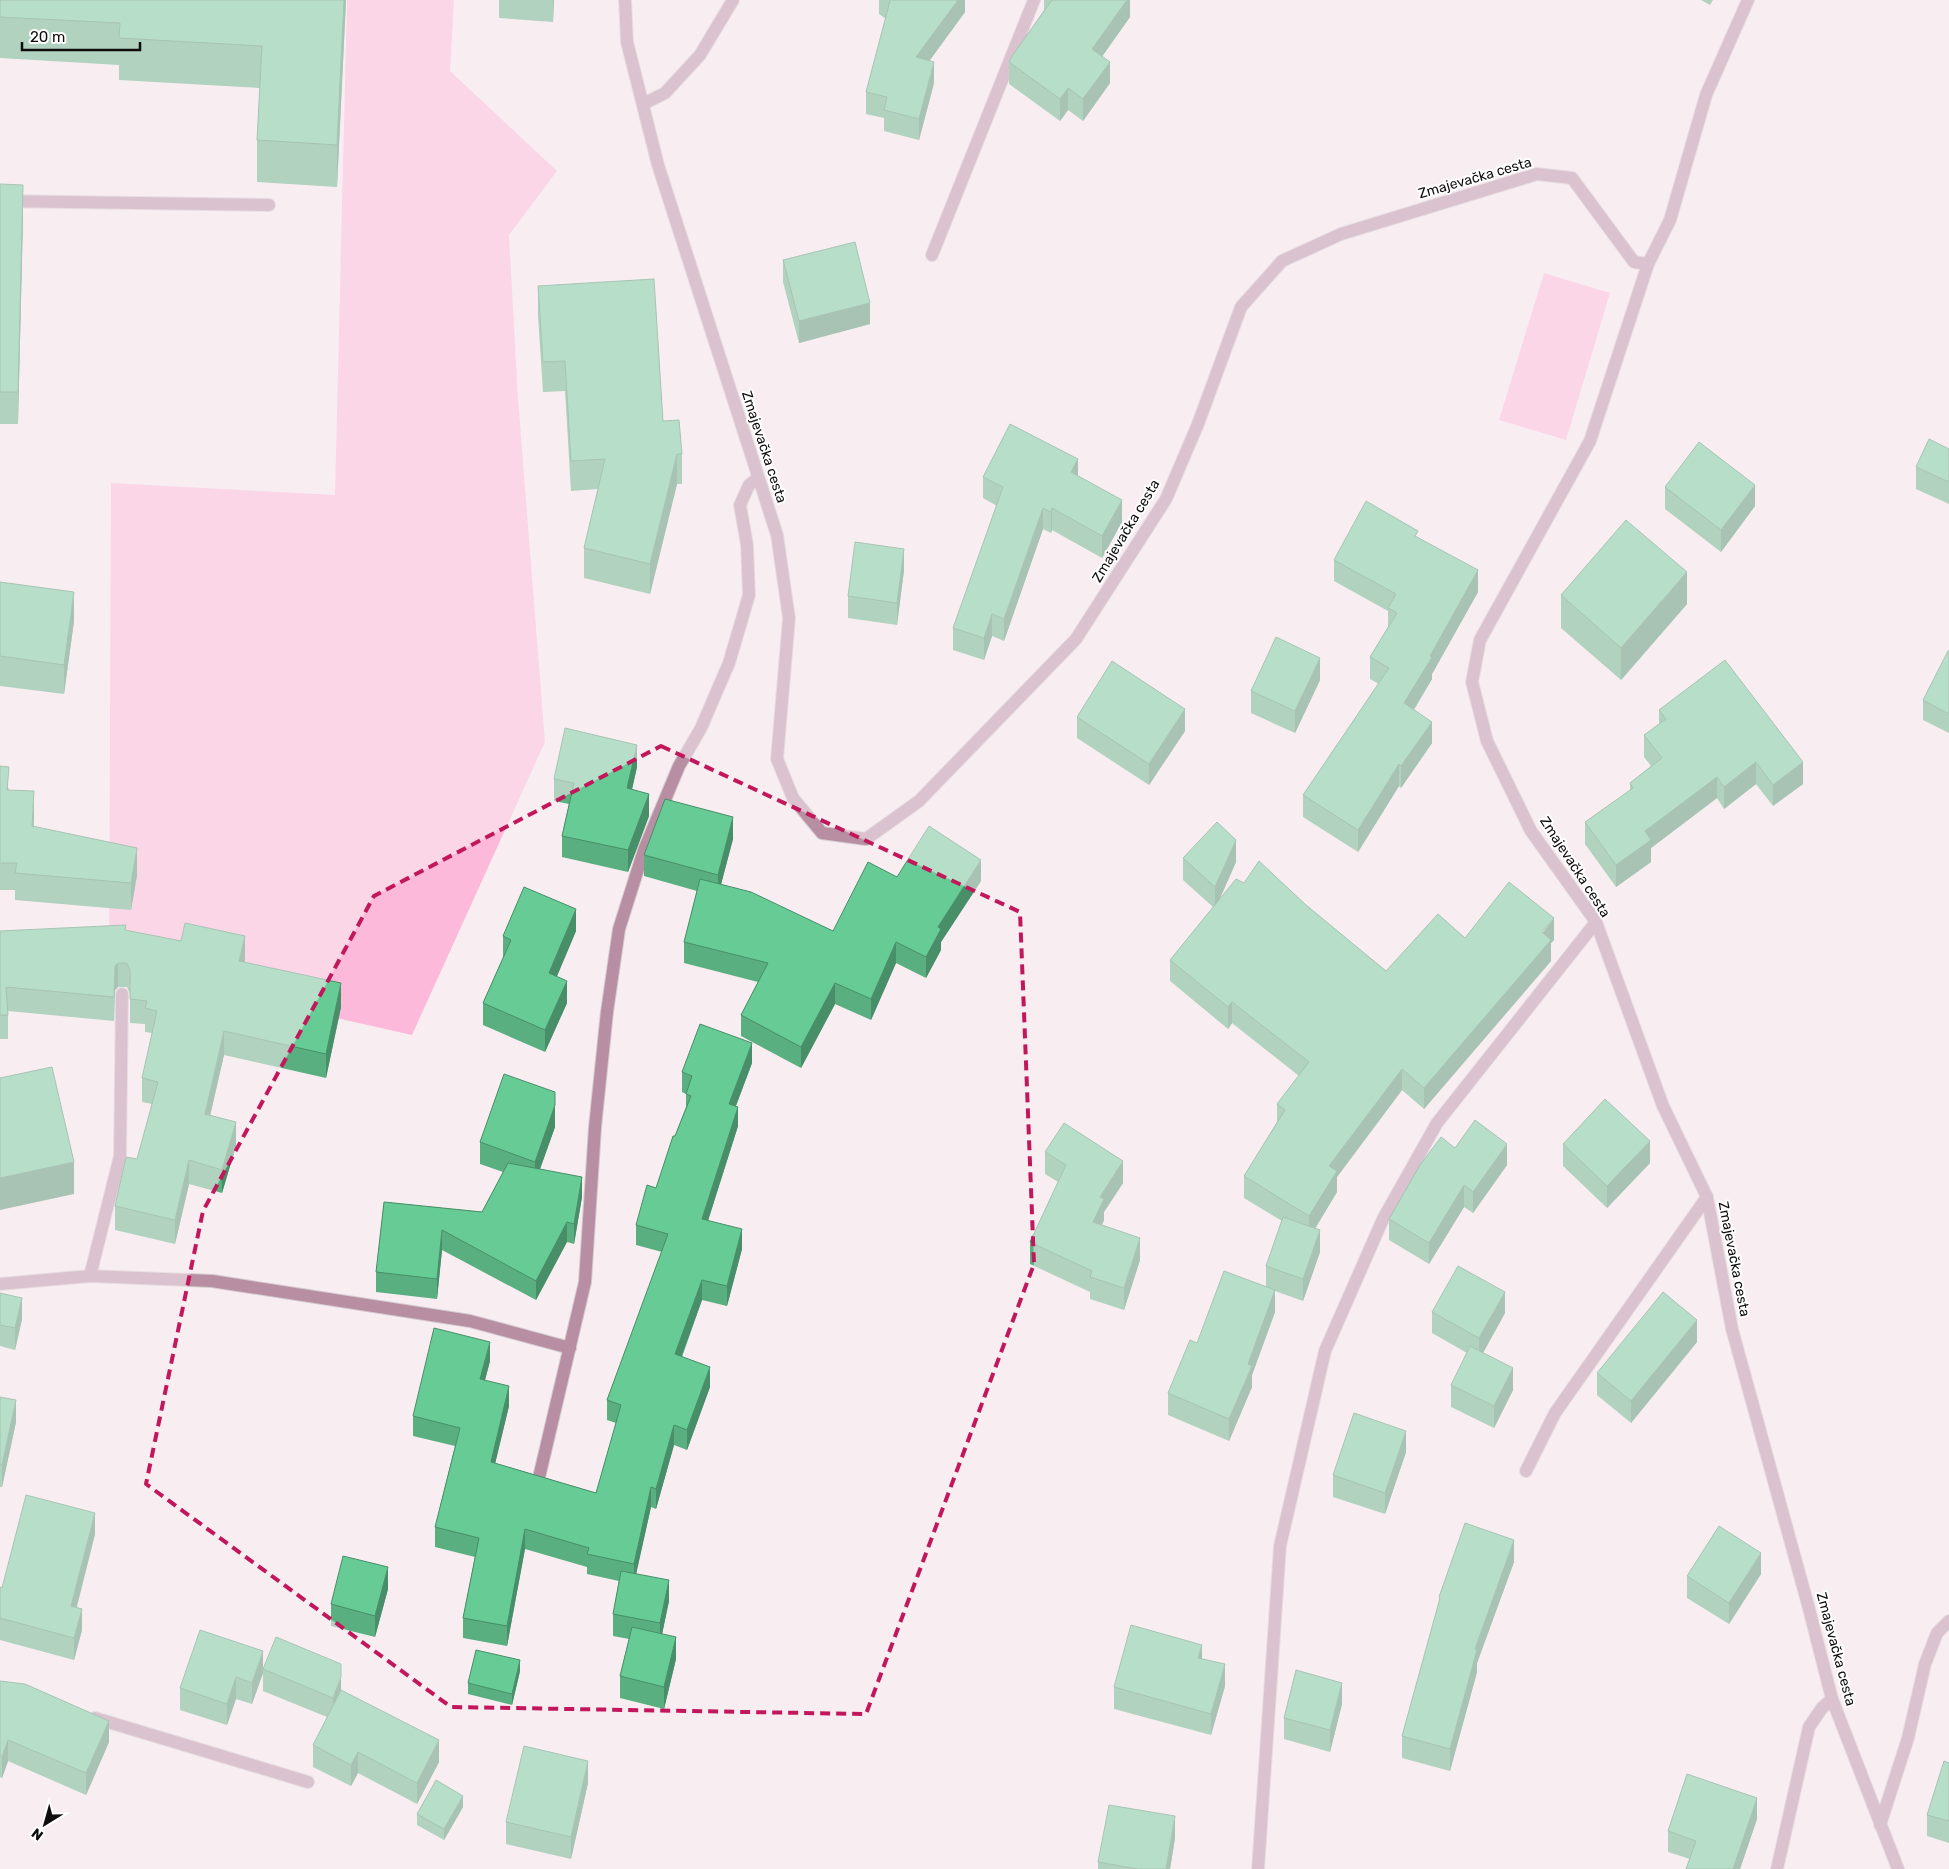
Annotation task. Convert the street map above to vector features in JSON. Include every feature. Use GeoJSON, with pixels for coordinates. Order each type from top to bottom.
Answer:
{"type":"FeatureCollection","features":[{"type":"Feature","properties":{"kind":"street","name":"Zmajevačka cesta"},"geometry":{"type":"LineString","coordinates":[[625,0],[627,42],[658,165],[776,535],[789,618],[777,759],[793,798],[822,833],[866,839],[919,801],[1076,639],[1166,499],[1198,424],[1241,306],[1282,261],[1341,234],[1536,174],[1572,178],[1634,262],[1648,264],[1590,441],[1480,640],[1472,682],[1488,741],[1531,831],[1596,922],[1663,1106],[1706,1197],[1732,1329],[1832,1699],[1898,1869]]}},
{"type":"Feature","properties":{"kind":"street"},"geometry":{"type":"LineString","coordinates":[[643,104],[665,92],[700,55],[733,0]]}},
{"type":"Feature","properties":{"kind":"street"},"geometry":{"type":"LineString","coordinates":[[932,255],[1034,0]]}},
{"type":"Feature","properties":{"kind":"street"},"geometry":{"type":"LineString","coordinates":[[1648,264],[1670,220],[1706,95],[1748,0]]}},
{"type":"Feature","properties":{"kind":"street"},"geometry":{"type":"LineString","coordinates":[[0,201],[269,205]]}},
{"type":"Feature","properties":{"kind":"street"},"geometry":{"type":"LineString","coordinates":[[536,1486],[585,1282],[595,1127],[607,1012],[620,929],[644,850],[679,766],[701,728],[729,663],[749,595],[747,544],[740,504],[749,485],[758,478]]}},
{"type":"Feature","properties":{"kind":"street"},"geometry":{"type":"LineString","coordinates":[[1258,1869],[1280,1546],[1325,1351],[1383,1219],[1436,1123],[1596,922]]}},
{"type":"Feature","properties":{"kind":"street"},"geometry":{"type":"LineString","coordinates":[[90,1276],[120,1156],[122,994]]}},
{"type":"Feature","properties":{"kind":"street"},"geometry":{"type":"LineString","coordinates":[[1526,1471],[1554,1413],[1706,1197]]}},
{"type":"Feature","properties":{"kind":"street"},"geometry":{"type":"LineString","coordinates":[[0,1284],[90,1276],[212,1281],[470,1321],[570,1348]]}},
{"type":"Feature","properties":{"kind":"street"},"geometry":{"type":"LineString","coordinates":[[1880,1825],[1908,1738],[1924,1664],[1937,1633],[1949,1621]]}},
{"type":"Feature","properties":{"kind":"street"},"geometry":{"type":"LineString","coordinates":[[1777,1869],[1809,1727],[1822,1708],[1832,1699]]}},
{"type":"Feature","properties":{"kind":"street"},"geometry":{"type":"LineString","coordinates":[[84,1715],[308,1782]]}},
{"type":"Feature","properties":{"kind":"highlighted area"},"geometry":{"type":"Polygon","coordinates":[[[661,746],[1020,912],[1034,1264],[866,1714],[451,1707],[146,1484],[203,1211],[374,896],[661,746]]]}},
{"type":"Feature","properties":{"kind":"shaded area"},"geometry":{"type":"Polygon","coordinates":[[[347,0],[454,0],[450,71],[557,171],[509,235],[518,398],[545,742],[412,1035],[109,967],[111,483],[335,495],[347,0]]]}},
{"type":"Feature","properties":{"kind":"shaded area"},"geometry":{"type":"Polygon","coordinates":[[[1544,273],[1610,293],[1566,440],[1499,420],[1544,273]]]}},
{"type":"Feature","properties":{"kind":"building"},"geometry":{"type":"Polygon","coordinates":[[[0,0],[344,0],[337,145],[257,140],[262,46],[119,38],[120,23],[0,17],[0,0]]]}},
{"type":"Feature","properties":{"kind":"building"},"geometry":{"type":"Polygon","coordinates":[[[890,0],[958,0],[916,57],[934,62],[919,119],[884,110],[887,97],[866,92],[890,0]]]}},
{"type":"Feature","properties":{"kind":"building"},"geometry":{"type":"Polygon","coordinates":[[[1052,0],[1127,0],[1092,49],[1110,62],[1083,99],[1068,88],[1060,99],[1009,62],[1052,0]]]}},
{"type":"Feature","properties":{"kind":"building"},"geometry":{"type":"Polygon","coordinates":[[[0,184],[23,185],[18,392],[0,392],[0,184]]]}},
{"type":"Feature","properties":{"kind":"building"},"geometry":{"type":"Polygon","coordinates":[[[855,242],[870,303],[799,321],[783,260],[855,242]]]}},
{"type":"Feature","properties":{"kind":"building"},"geometry":{"type":"Polygon","coordinates":[[[654,279],[663,421],[679,420],[682,454],[677,454],[650,564],[584,548],[605,459],[571,461],[565,361],[543,362],[538,286],[654,279]]]}},
{"type":"Feature","properties":{"kind":"building"},"geometry":{"type":"Polygon","coordinates":[[[1010,424],[1078,459],[1071,472],[1122,500],[1102,536],[1052,508],[1051,512],[1043,508],[1004,619],[992,614],[984,638],[953,628],[1003,487],[983,477],[1010,424]]]}},
{"type":"Feature","properties":{"kind":"building"},"geometry":{"type":"Polygon","coordinates":[[[1929,439],[1949,449],[1949,482],[1916,467],[1929,439]]]}},
{"type":"Feature","properties":{"kind":"building"},"geometry":{"type":"Polygon","coordinates":[[[1699,442],[1755,485],[1721,530],[1665,487],[1699,442]]]}},
{"type":"Feature","properties":{"kind":"building"},"geometry":{"type":"Polygon","coordinates":[[[1366,501],[1418,531],[1415,536],[1478,570],[1430,656],[1432,657],[1404,703],[1432,722],[1401,766],[1399,764],[1358,830],[1303,795],[1389,668],[1370,657],[1397,613],[1388,608],[1396,594],[1334,560],[1366,501]]]}},
{"type":"Feature","properties":{"kind":"building"},"geometry":{"type":"Polygon","coordinates":[[[1626,520],[1687,572],[1621,648],[1561,595],[1626,520]]]}},
{"type":"Feature","properties":{"kind":"building"},"geometry":{"type":"Polygon","coordinates":[[[855,542],[904,549],[897,603],[848,596],[855,542]]]}},
{"type":"Feature","properties":{"kind":"building"},"geometry":{"type":"Polygon","coordinates":[[[0,582],[74,592],[64,665],[0,656],[0,582]]]}},
{"type":"Feature","properties":{"kind":"building"},"geometry":{"type":"Polygon","coordinates":[[[1276,637],[1320,658],[1295,711],[1251,691],[1276,637]]]}},
{"type":"Feature","properties":{"kind":"building"},"geometry":{"type":"Polygon","coordinates":[[[1949,651],[1949,714],[1923,700],[1949,651]]]}},
{"type":"Feature","properties":{"kind":"building"},"geometry":{"type":"Polygon","coordinates":[[[1725,660],[1803,762],[1773,785],[1756,762],[1724,787],[1717,777],[1645,831],[1651,840],[1616,865],[1585,822],[1633,788],[1630,783],[1662,758],[1644,735],[1666,719],[1659,710],[1725,660]]]}},
{"type":"Feature","properties":{"kind":"building"},"geometry":{"type":"Polygon","coordinates":[[[1112,661],[1185,709],[1149,764],[1077,717],[1112,661]]]}},
{"type":"Feature","properties":{"kind":"building"},"geometry":{"type":"Polygon","coordinates":[[[565,728],[637,745],[627,788],[649,794],[628,850],[562,836],[574,783],[554,779],[565,728]]]}},
{"type":"Feature","properties":{"kind":"building"},"geometry":{"type":"Polygon","coordinates":[[[0,766],[9,767],[7,790],[34,791],[32,826],[137,848],[131,883],[15,873],[17,863],[0,863],[0,766]]]}},
{"type":"Feature","properties":{"kind":"building"},"geometry":{"type":"Polygon","coordinates":[[[665,799],[733,817],[718,875],[644,855],[665,799]]]}},
{"type":"Feature","properties":{"kind":"building"},"geometry":{"type":"Polygon","coordinates":[[[1217,822],[1236,840],[1215,887],[1183,858],[1217,822]]]}},
{"type":"Feature","properties":{"kind":"building"},"geometry":{"type":"Polygon","coordinates":[[[929,826],[981,860],[938,927],[941,929],[926,957],[896,942],[871,999],[835,983],[801,1047],[741,1015],[768,963],[684,942],[700,879],[751,892],[833,931],[868,862],[897,877],[929,826]]]}},
{"type":"Feature","properties":{"kind":"building"},"geometry":{"type":"Polygon","coordinates":[[[1259,861],[1306,905],[1386,971],[1438,914],[1465,938],[1509,882],[1554,918],[1542,932],[1551,940],[1424,1088],[1402,1069],[1329,1166],[1337,1171],[1309,1216],[1244,1176],[1285,1110],[1277,1104],[1309,1062],[1232,1002],[1228,1007],[1170,960],[1236,879],[1244,883],[1259,861]]]}},
{"type":"Feature","properties":{"kind":"building"},"geometry":{"type":"Polygon","coordinates":[[[524,887],[576,909],[549,973],[567,981],[545,1030],[483,1003],[511,940],[503,936],[524,887]]]}},
{"type":"Feature","properties":{"kind":"building"},"geometry":{"type":"Polygon","coordinates":[[[185,923],[245,936],[239,961],[341,983],[326,1054],[224,1031],[205,1114],[236,1122],[222,1170],[189,1160],[175,1220],[115,1206],[126,1157],[137,1159],[158,1082],[142,1078],[157,1011],[145,1008],[147,1001],[130,999],[130,970],[127,963],[118,963],[115,966],[114,997],[6,987],[8,1015],[0,1015],[0,931],[126,925],[125,930],[181,941],[185,923]]]}},
{"type":"Feature","properties":{"kind":"building"},"geometry":{"type":"Polygon","coordinates":[[[700,1024],[752,1043],[729,1104],[738,1107],[702,1219],[742,1229],[727,1286],[702,1280],[675,1354],[710,1367],[687,1430],[674,1425],[656,1489],[651,1487],[634,1564],[587,1554],[589,1548],[525,1529],[507,1626],[463,1618],[479,1538],[435,1527],[460,1428],[413,1416],[434,1328],[490,1342],[480,1379],[509,1386],[491,1462],[596,1493],[621,1405],[607,1400],[668,1234],[636,1225],[647,1185],[656,1188],[673,1136],[675,1136],[691,1096],[686,1094],[692,1076],[682,1072],[700,1024]]]}},
{"type":"Feature","properties":{"kind":"building"},"geometry":{"type":"Polygon","coordinates":[[[52,1067],[74,1162],[0,1178],[0,1078],[52,1067]]]}},
{"type":"Feature","properties":{"kind":"building"},"geometry":{"type":"Polygon","coordinates":[[[504,1074],[555,1092],[555,1105],[535,1162],[480,1142],[504,1074]]]}},
{"type":"Feature","properties":{"kind":"building"},"geometry":{"type":"Polygon","coordinates":[[[1605,1099],[1650,1141],[1607,1186],[1563,1144],[1605,1099]]]}},
{"type":"Feature","properties":{"kind":"building"},"geometry":{"type":"Polygon","coordinates":[[[1475,1120],[1507,1144],[1473,1192],[1464,1185],[1429,1243],[1389,1219],[1420,1165],[1441,1137],[1455,1148],[1475,1120]]]}},
{"type":"Feature","properties":{"kind":"building"},"geometry":{"type":"Polygon","coordinates":[[[1064,1123],[1123,1161],[1100,1197],[1104,1199],[1093,1222],[1140,1238],[1124,1288],[1090,1277],[1092,1271],[1030,1242],[1066,1165],[1045,1152],[1064,1123]]]}},
{"type":"Feature","properties":{"kind":"building"},"geometry":{"type":"Polygon","coordinates":[[[508,1163],[582,1177],[574,1224],[567,1222],[536,1281],[442,1230],[437,1279],[376,1272],[384,1202],[482,1212],[508,1163]]]}},
{"type":"Feature","properties":{"kind":"building"},"geometry":{"type":"Polygon","coordinates":[[[1283,1217],[1320,1230],[1303,1279],[1266,1266],[1283,1217]]]}},
{"type":"Feature","properties":{"kind":"building"},"geometry":{"type":"Polygon","coordinates":[[[1458,1266],[1505,1292],[1479,1338],[1432,1312],[1458,1266]]]}},
{"type":"Feature","properties":{"kind":"building"},"geometry":{"type":"Polygon","coordinates":[[[1224,1271],[1275,1290],[1248,1364],[1252,1366],[1229,1419],[1168,1393],[1190,1340],[1197,1343],[1224,1271]]]}},
{"type":"Feature","properties":{"kind":"building"},"geometry":{"type":"Polygon","coordinates":[[[1663,1292],[1697,1320],[1631,1401],[1597,1373],[1663,1292]]]}},
{"type":"Feature","properties":{"kind":"building"},"geometry":{"type":"Polygon","coordinates":[[[0,1293],[22,1298],[15,1328],[0,1325],[0,1293]]]}},
{"type":"Feature","properties":{"kind":"building"},"geometry":{"type":"Polygon","coordinates":[[[1470,1346],[1513,1368],[1494,1406],[1451,1385],[1470,1346]]]}},
{"type":"Feature","properties":{"kind":"building"},"geometry":{"type":"Polygon","coordinates":[[[0,1397],[16,1400],[2,1465],[0,1465],[0,1397]]]}},
{"type":"Feature","properties":{"kind":"building"},"geometry":{"type":"Polygon","coordinates":[[[1354,1413],[1406,1431],[1385,1493],[1333,1475],[1354,1413]]]}},
{"type":"Feature","properties":{"kind":"building"},"geometry":{"type":"Polygon","coordinates":[[[26,1495],[95,1513],[71,1606],[82,1609],[74,1638],[0,1618],[0,1587],[2,1588],[26,1495]]]}},
{"type":"Feature","properties":{"kind":"building"},"geometry":{"type":"Polygon","coordinates":[[[1465,1523],[1514,1540],[1475,1649],[1477,1650],[1450,1749],[1402,1736],[1439,1597],[1465,1523]]]}},
{"type":"Feature","properties":{"kind":"building"},"geometry":{"type":"Polygon","coordinates":[[[1719,1526],[1761,1553],[1729,1603],[1687,1576],[1719,1526]]]}},
{"type":"Feature","properties":{"kind":"building"},"geometry":{"type":"Polygon","coordinates":[[[343,1556],[388,1567],[375,1616],[331,1604],[343,1556]]]}},
{"type":"Feature","properties":{"kind":"building"},"geometry":{"type":"Polygon","coordinates":[[[621,1571],[669,1580],[660,1623],[613,1614],[621,1571]]]}},
{"type":"Feature","properties":{"kind":"building"},"geometry":{"type":"Polygon","coordinates":[[[1131,1625],[1202,1645],[1198,1658],[1225,1664],[1211,1714],[1114,1687],[1131,1625]]]}},
{"type":"Feature","properties":{"kind":"building"},"geometry":{"type":"Polygon","coordinates":[[[632,1627],[676,1637],[664,1687],[620,1676],[632,1627]]]}},
{"type":"Feature","properties":{"kind":"building"},"geometry":{"type":"Polygon","coordinates":[[[200,1630],[263,1651],[252,1683],[236,1677],[227,1704],[180,1688],[200,1630]]]}},
{"type":"Feature","properties":{"kind":"building"},"geometry":{"type":"Polygon","coordinates":[[[276,1637],[341,1664],[341,1677],[333,1698],[263,1669],[276,1637]]]}},
{"type":"Feature","properties":{"kind":"building"},"geometry":{"type":"Polygon","coordinates":[[[476,1650],[520,1660],[512,1694],[468,1683],[476,1650]]]}},
{"type":"Feature","properties":{"kind":"building"},"geometry":{"type":"Polygon","coordinates":[[[1296,1670],[1342,1683],[1330,1730],[1284,1718],[1296,1670]]]}},
{"type":"Feature","properties":{"kind":"building"},"geometry":{"type":"Polygon","coordinates":[[[0,1681],[25,1684],[109,1721],[86,1773],[8,1740],[2,1757],[0,1756],[0,1681]]]}},
{"type":"Feature","properties":{"kind":"building"},"geometry":{"type":"Polygon","coordinates":[[[341,1690],[439,1740],[417,1783],[358,1752],[351,1765],[313,1745],[341,1690]]]}},
{"type":"Feature","properties":{"kind":"building"},"geometry":{"type":"Polygon","coordinates":[[[524,1746],[588,1761],[571,1837],[506,1822],[524,1746]]]}},
{"type":"Feature","properties":{"kind":"building"},"geometry":{"type":"Polygon","coordinates":[[[1944,1761],[1949,1763],[1949,1821],[1927,1815],[1944,1761]]]}},
{"type":"Feature","properties":{"kind":"building"},"geometry":{"type":"Polygon","coordinates":[[[1687,1774],[1757,1798],[1733,1869],[1686,1869],[1696,1841],[1668,1831],[1687,1774]]]}},
{"type":"Feature","properties":{"kind":"building"},"geometry":{"type":"Polygon","coordinates":[[[436,1780],[463,1796],[444,1829],[417,1814],[436,1780]]]}},
{"type":"Feature","properties":{"kind":"building"},"geometry":{"type":"Polygon","coordinates":[[[1109,1805],[1175,1816],[1166,1869],[1138,1869],[1098,1862],[1109,1805]]]}}]}
